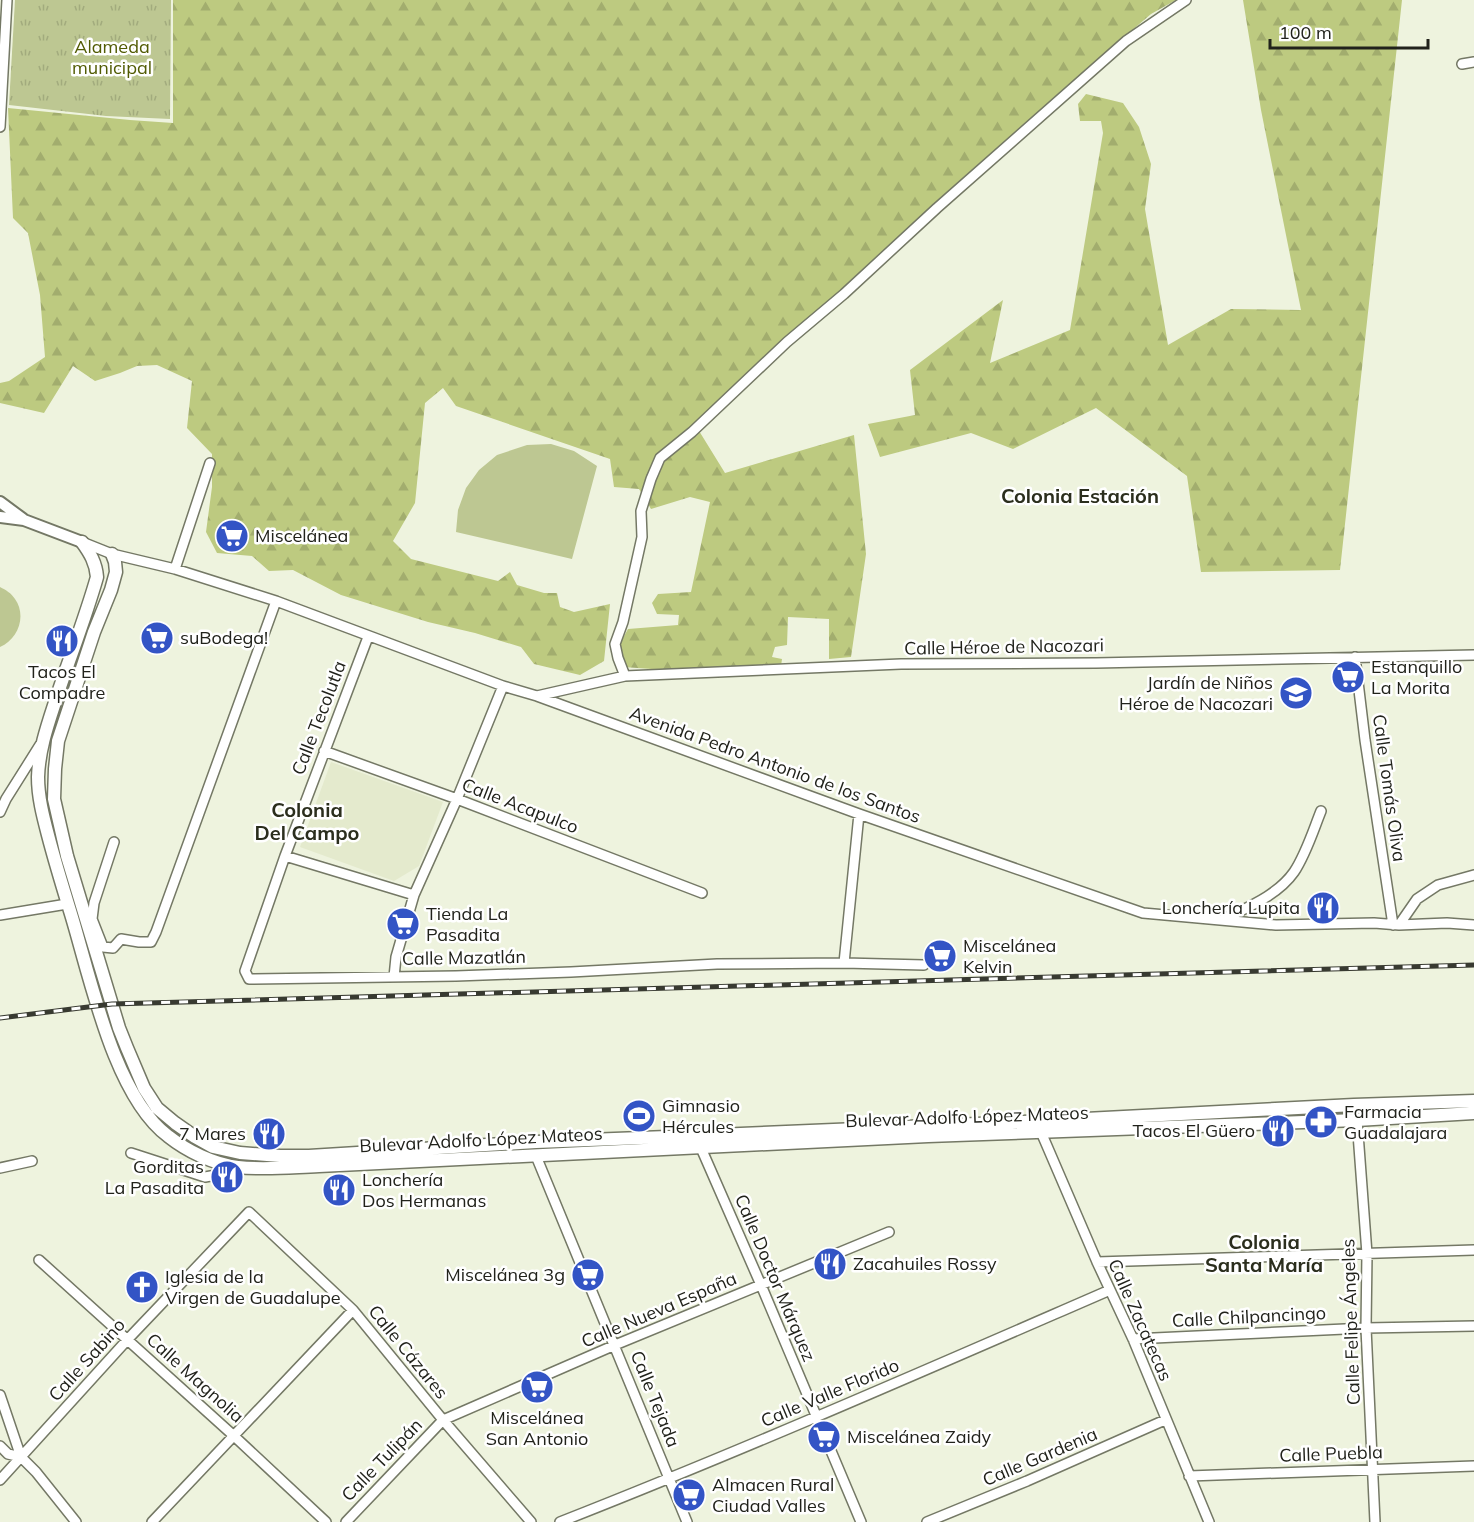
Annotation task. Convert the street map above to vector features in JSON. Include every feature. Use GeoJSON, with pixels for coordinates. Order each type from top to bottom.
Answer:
{"type":"FeatureCollection","features":[{"type":"Feature","properties":{"kind":"main road","name":"Bulevar Adolfo López Mateos"},"geometry":{"type":"LineString","coordinates":[[82,542],[91,554],[97,577],[42,741],[38,777],[40,804],[57,870],[98,1005],[124,1075],[147,1115],[166,1135],[189,1150],[217,1162],[236,1167],[257,1168],[701,1148],[1045,1128],[1354,1105],[1474,1101]]}},
{"type":"Feature","properties":{"kind":"main road","name":"Bulevar Adolfo López Mateos"},"geometry":{"type":"LineString","coordinates":[[112,554],[116,572],[58,741],[54,800],[67,856],[89,919],[119,1028],[144,1088],[157,1108],[174,1123],[213,1147],[240,1153],[309,1156],[536,1142],[1357,1120],[1474,1113]]}},
{"type":"Feature","properties":{"kind":"street"},"geometry":{"type":"LineString","coordinates":[[0,127],[7,0]]}},
{"type":"Feature","properties":{"kind":"street"},"geometry":{"type":"LineString","coordinates":[[625,676],[615,644],[623,622],[642,537],[641,511],[660,458],[1126,41],[1186,0]]}},
{"type":"Feature","properties":{"kind":"street"},"geometry":{"type":"LineString","coordinates":[[1462,64],[1474,62]]}},
{"type":"Feature","properties":{"kind":"street"},"geometry":{"type":"LineString","coordinates":[[175,569],[210,463]]}},
{"type":"Feature","properties":{"kind":"street"},"geometry":{"type":"LineString","coordinates":[[0,502],[24,520]]}},
{"type":"Feature","properties":{"kind":"street"},"geometry":{"type":"LineString","coordinates":[[0,517],[24,520],[82,542]]}},
{"type":"Feature","properties":{"kind":"street","name":"Avenida Pedro Antonio de los Santos"},"geometry":{"type":"LineString","coordinates":[[82,542],[112,554],[175,569],[276,601],[503,686],[537,696],[860,814],[1143,913],[1276,925],[1374,923],[1474,925]]}},
{"type":"Feature","properties":{"kind":"street"},"geometry":{"type":"LineString","coordinates":[[114,842],[89,919],[103,947],[113,948],[121,939],[151,942],[276,601]]}},
{"type":"Feature","properties":{"kind":"street","name":"Calle Tecolutla"},"geometry":{"type":"LineString","coordinates":[[368,637],[285,856],[245,971],[249,979],[394,977]]}},
{"type":"Feature","properties":{"kind":"street","name":"Calle Héroe de Nacozari"},"geometry":{"type":"LineString","coordinates":[[537,696],[625,676],[901,664],[1096,663],[1474,655]]}},
{"type":"Feature","properties":{"kind":"street","name":"Calle Tomás Oliva"},"geometry":{"type":"LineString","coordinates":[[1355,657],[1365,740],[1396,925]]}},
{"type":"Feature","properties":{"kind":"street","name":"Calle Mazatlán"},"geometry":{"type":"LineString","coordinates":[[503,686],[457,799],[414,895],[396,957],[394,977],[571,972],[717,964],[924,964]]}},
{"type":"Feature","properties":{"kind":"street"},"geometry":{"type":"LineString","coordinates":[[0,812],[42,741]]}},
{"type":"Feature","properties":{"kind":"street","name":"Calle Acapulco"},"geometry":{"type":"LineString","coordinates":[[324,751],[457,799],[702,893]]}},
{"type":"Feature","properties":{"kind":"street"},"geometry":{"type":"LineString","coordinates":[[1222,920],[1277,889],[1293,872],[1307,846],[1321,811]]}},
{"type":"Feature","properties":{"kind":"street"},"geometry":{"type":"LineString","coordinates":[[844,963],[860,814]]}},
{"type":"Feature","properties":{"kind":"street"},"geometry":{"type":"LineString","coordinates":[[285,856],[414,895]]}},
{"type":"Feature","properties":{"kind":"street"},"geometry":{"type":"LineString","coordinates":[[1396,925],[1418,899],[1438,885],[1474,875]]}},
{"type":"Feature","properties":{"kind":"street"},"geometry":{"type":"LineString","coordinates":[[0,915],[68,904]]}},
{"type":"Feature","properties":{"kind":"street"},"geometry":{"type":"LineString","coordinates":[[1354,1105],[1357,1120]]}},
{"type":"Feature","properties":{"kind":"street","name":"Calle Felipe Ángeles"},"geometry":{"type":"LineString","coordinates":[[1357,1120],[1366,1254],[1366,1328],[1375,1522]]}},
{"type":"Feature","properties":{"kind":"street","name":"Calle Zacatecas"},"geometry":{"type":"LineString","coordinates":[[1045,1128],[1096,1262],[1133,1339],[1209,1522]]}},
{"type":"Feature","properties":{"kind":"street"},"geometry":{"type":"LineString","coordinates":[[536,1142],[536,1156]]}},
{"type":"Feature","properties":{"kind":"street","name":"Calle Doctor Márquez"},"geometry":{"type":"LineString","coordinates":[[701,1148],[762,1285],[861,1522]]}},
{"type":"Feature","properties":{"kind":"street"},"geometry":{"type":"LineString","coordinates":[[131,1153],[205,1177],[222,1174],[236,1167]]}},
{"type":"Feature","properties":{"kind":"street","name":"Calle Tejada"},"geometry":{"type":"LineString","coordinates":[[536,1156],[687,1522]]}},
{"type":"Feature","properties":{"kind":"street"},"geometry":{"type":"LineString","coordinates":[[0,1168],[32,1161]]}},
{"type":"Feature","properties":{"kind":"street","name":"Calle Cázares"},"geometry":{"type":"LineString","coordinates":[[249,1212],[353,1310],[443,1420],[531,1522]]}},
{"type":"Feature","properties":{"kind":"street","name":"Calle Sabino"},"geometry":{"type":"LineString","coordinates":[[0,1480],[128,1339],[249,1212]]}},
{"type":"Feature","properties":{"kind":"street","name":"Calle Nueva España"},"geometry":{"type":"LineString","coordinates":[[443,1420],[615,1345],[889,1232]]}},
{"type":"Feature","properties":{"kind":"street"},"geometry":{"type":"LineString","coordinates":[[1096,1262],[1474,1250]]}},
{"type":"Feature","properties":{"kind":"street","name":"Calle Magnolia"},"geometry":{"type":"LineString","coordinates":[[39,1260],[326,1522]]}},
{"type":"Feature","properties":{"kind":"street","name":"Calle Valle Florido"},"geometry":{"type":"LineString","coordinates":[[560,1522],[670,1479],[1110,1290]]}},
{"type":"Feature","properties":{"kind":"street"},"geometry":{"type":"LineString","coordinates":[[152,1522],[353,1310]]}},
{"type":"Feature","properties":{"kind":"street","name":"Calle Chilpancingo"},"geometry":{"type":"LineString","coordinates":[[1133,1339],[1366,1328],[1474,1326]]}},
{"type":"Feature","properties":{"kind":"street"},"geometry":{"type":"LineString","coordinates":[[0,1395],[21,1458]]}},
{"type":"Feature","properties":{"kind":"street","name":"Calle Tulipán"},"geometry":{"type":"LineString","coordinates":[[346,1522],[443,1420]]}},
{"type":"Feature","properties":{"kind":"street","name":"Calle Gardenia"},"geometry":{"type":"LineString","coordinates":[[927,1522],[1166,1420]]}},
{"type":"Feature","properties":{"kind":"street"},"geometry":{"type":"LineString","coordinates":[[0,1446],[8,1454],[21,1458],[36,1472],[76,1522]]}},
{"type":"Feature","properties":{"kind":"street","name":"Calle Puebla"},"geometry":{"type":"LineString","coordinates":[[1189,1476],[1474,1466]]}},
{"type":"Feature","properties":{"kind":"shaded area"},"geometry":{"type":"Polygon","coordinates":[[[331,762],[443,802],[419,866],[394,881],[300,847],[331,762]]]}},
{"type":"Feature","properties":{"kind":"green space","name":"Alameda municipal"},"geometry":{"type":"Polygon","coordinates":[[[15,0],[171,0],[170,119],[106,116],[9,105],[15,0]]]}},
{"type":"Feature","properties":{"kind":"green space"},"geometry":{"type":"Polygon","coordinates":[[[173,0],[1176,0],[1151,14],[1094,63],[696,426],[725,473],[854,435],[866,554],[851,657],[829,659],[829,619],[788,617],[787,645],[775,647],[772,657],[782,659],[781,666],[680,671],[623,667],[619,645],[628,629],[678,625],[679,615],[657,614],[652,603],[658,594],[691,592],[710,502],[690,497],[651,509],[639,489],[614,487],[610,459],[456,406],[443,388],[425,403],[415,503],[393,541],[411,559],[498,581],[510,572],[517,585],[544,593],[557,593],[560,607],[574,612],[610,604],[604,661],[580,675],[534,664],[521,647],[341,595],[293,570],[269,571],[252,556],[217,553],[206,532],[212,487],[212,454],[187,428],[192,381],[157,365],[137,366],[95,381],[73,366],[44,413],[0,403],[0,383],[9,381],[45,357],[40,295],[28,233],[13,218],[8,108],[173,123],[173,0]]]}},
{"type":"Feature","properties":{"kind":"green space"},"geometry":{"type":"Polygon","coordinates":[[[1243,0],[1402,0],[1340,570],[1201,572],[1187,476],[1096,408],[1013,449],[971,433],[880,457],[868,424],[915,415],[910,370],[1003,300],[990,363],[1070,330],[1103,133],[1101,121],[1080,121],[1078,104],[1086,94],[1123,103],[1139,127],[1151,164],[1145,209],[1168,345],[1231,309],[1301,310],[1261,110],[1243,0]]]}},
{"type":"Feature","properties":{"kind":"green space"},"geometry":{"type":"Polygon","coordinates":[[[551,444],[574,451],[597,466],[572,559],[456,532],[458,510],[466,488],[479,470],[497,455],[527,445],[551,444]]]}},
{"type":"Feature","properties":{"kind":"green space"},"geometry":{"type":"Polygon","coordinates":[[[0,587],[15,599],[19,606],[20,620],[12,639],[0,647],[0,587]]]}},
{"type":"Feature","properties":{"kind":"railway"},"geometry":{"type":"LineString","coordinates":[[0,1018],[112,1004],[1474,965]]}},
{"type":"Feature","properties":{"kind":"place","name":"Miscelánea"},"geometry":{"type":"Point","coordinates":[232,536]}},
{"type":"Feature","properties":{"kind":"place","name":"suBodega!"},"geometry":{"type":"Point","coordinates":[157,638]}},
{"type":"Feature","properties":{"kind":"place","name":"Tacos El Compadre"},"geometry":{"type":"Point","coordinates":[62,641]}},
{"type":"Feature","properties":{"kind":"place","name":"Estanquillo La Morita"},"geometry":{"type":"Point","coordinates":[1348,677]}},
{"type":"Feature","properties":{"kind":"place","name":"Jardín de Niños Héroe de Nacozari"},"geometry":{"type":"Point","coordinates":[1296,693]}},
{"type":"Feature","properties":{"kind":"place","name":"Lonchería Lupita"},"geometry":{"type":"Point","coordinates":[1323,908]}},
{"type":"Feature","properties":{"kind":"place","name":"Tienda La Pasadita"},"geometry":{"type":"Point","coordinates":[403,924]}},
{"type":"Feature","properties":{"kind":"place","name":"Miscelánea Kelvin"},"geometry":{"type":"Point","coordinates":[940,956]}},
{"type":"Feature","properties":{"kind":"place","name":"Gimnasio Hércules"},"geometry":{"type":"Point","coordinates":[639,1116]}},
{"type":"Feature","properties":{"kind":"place","name":"Farmacia Guadalajara"},"geometry":{"type":"Point","coordinates":[1321,1122]}},
{"type":"Feature","properties":{"kind":"place","name":"Tacos El Güero"},"geometry":{"type":"Point","coordinates":[1278,1131]}},
{"type":"Feature","properties":{"kind":"place","name":"7 Mares"},"geometry":{"type":"Point","coordinates":[269,1134]}},
{"type":"Feature","properties":{"kind":"place","name":"Gorditas La Pasadita"},"geometry":{"type":"Point","coordinates":[227,1177]}},
{"type":"Feature","properties":{"kind":"place","name":"Lonchería Dos Hermanas"},"geometry":{"type":"Point","coordinates":[339,1190]}},
{"type":"Feature","properties":{"kind":"place","name":"Zacahuiles Rossy"},"geometry":{"type":"Point","coordinates":[830,1264]}},
{"type":"Feature","properties":{"kind":"place","name":"Miscelánea 3g"},"geometry":{"type":"Point","coordinates":[588,1275]}},
{"type":"Feature","properties":{"kind":"place","name":"Iglesia de la Virgen de Guadalupe"},"geometry":{"type":"Point","coordinates":[142,1287]}},
{"type":"Feature","properties":{"kind":"place","name":"Miscelánea San Antonio"},"geometry":{"type":"Point","coordinates":[537,1387]}},
{"type":"Feature","properties":{"kind":"place","name":"Miscelánea Zaidy"},"geometry":{"type":"Point","coordinates":[824,1437]}},
{"type":"Feature","properties":{"kind":"place","name":"Almacen Rural Ciudad Valles"},"geometry":{"type":"Point","coordinates":[689,1495]}},
{"type":"Feature","properties":{"kind":"district","name":"Colonia Estación"},"geometry":{"type":"Point","coordinates":[1080,496]}},
{"type":"Feature","properties":{"kind":"district","name":"Colonia Del Campo"},"geometry":{"type":"Point","coordinates":[307,822]}},
{"type":"Feature","properties":{"kind":"district","name":"Colonia Santa María"},"geometry":{"type":"Point","coordinates":[1264,1254]}}]}
